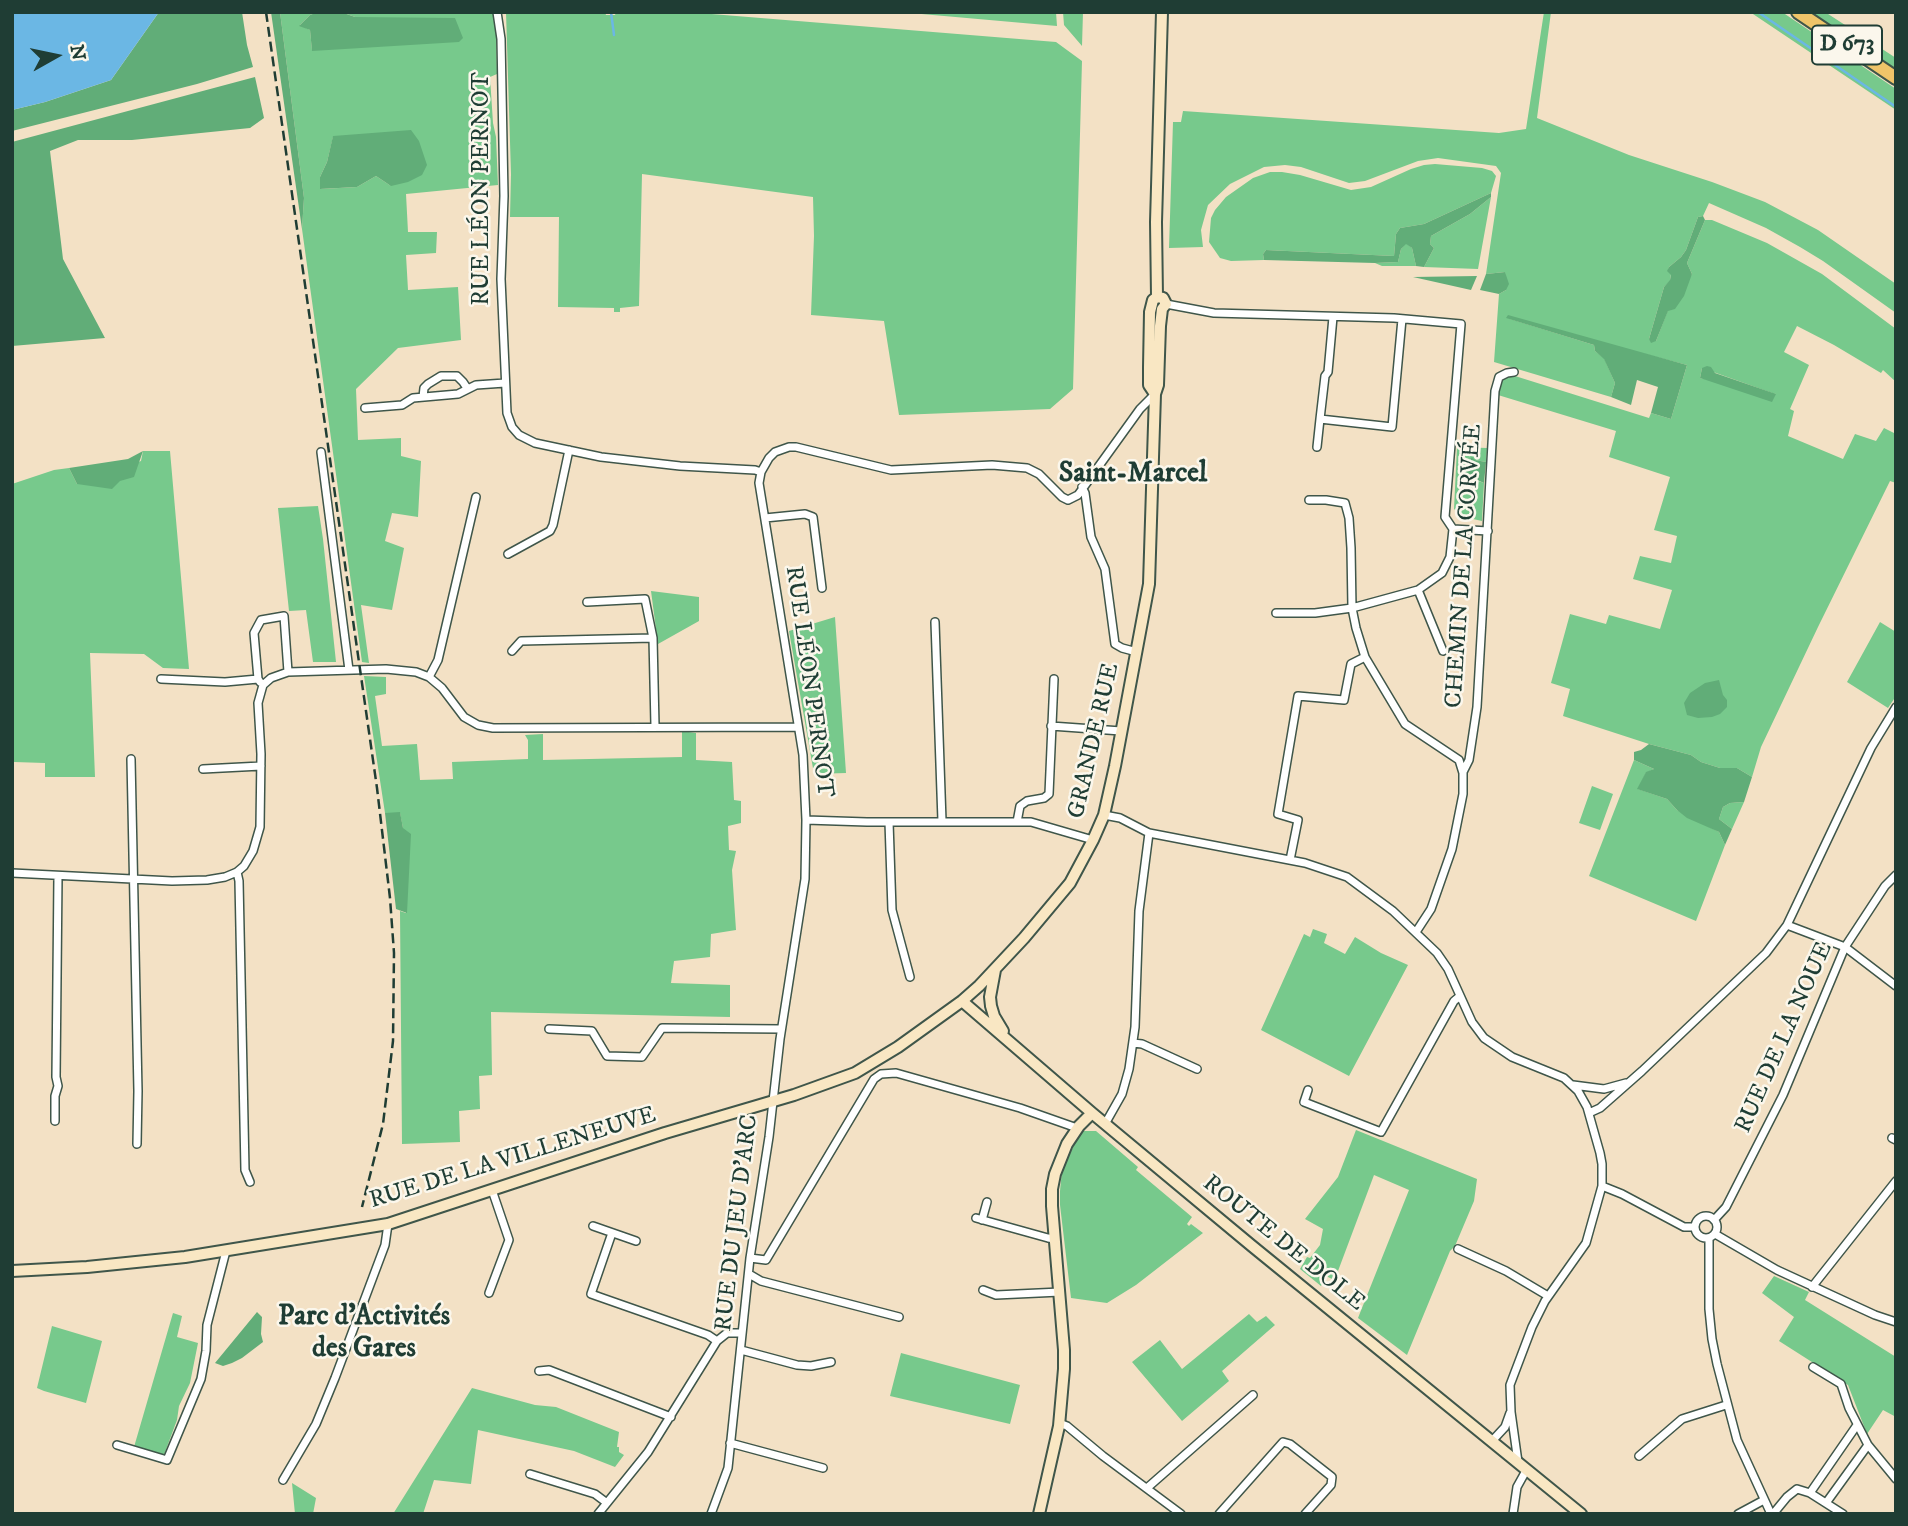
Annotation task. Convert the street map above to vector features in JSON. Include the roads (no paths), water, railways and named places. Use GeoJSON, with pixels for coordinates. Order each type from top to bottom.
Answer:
{"type":"FeatureCollection","features":[{"type":"Feature","properties":{"kind":"main road","name":"GRANDE RUE"},"geometry":{"type":"LineString","coordinates":[[773,1101],[832,1082],[874,1063],[962,1001],[995,970],[1062,894],[1104,815],[1149,584],[1160,326],[1156,222],[1163,12]]}},
{"type":"Feature","properties":{"kind":"main road","name":"D 673"},"geometry":{"type":"LineString","coordinates":[[1798,12],[1896,79]]}},
{"type":"Feature","properties":{"kind":"main road"},"geometry":{"type":"LineString","coordinates":[[995,970],[991,1006],[999,1025],[1013,1044]]}},
{"type":"Feature","properties":{"kind":"main road","name":"ROUTE DE DOLE"},"geometry":{"type":"LineString","coordinates":[[962,1001],[1252,1246],[1581,1514]]}},
{"type":"Feature","properties":{"kind":"main road","name":"RUE DE LA VILLENEUVE"},"geometry":{"type":"LineString","coordinates":[[12,1271],[87,1268],[226,1251],[388,1224],[647,1139],[773,1101]]}},
{"type":"Feature","properties":{"kind":"main road"},"geometry":{"type":"LineString","coordinates":[[1039,1514],[1062,1404],[1064,1350],[1052,1188],[1067,1144],[1077,1128],[1092,1113]]}},
{"type":"Feature","properties":{"kind":"street","name":"RUE LÉON PERNOT"},"geometry":{"type":"LineString","coordinates":[[497,12],[501,39],[504,196],[501,279],[507,414],[512,427],[519,435],[535,443],[601,457],[673,466],[763,469],[759,483],[803,755],[806,820],[805,879],[781,1029],[773,1101]]}},
{"type":"Feature","properties":{"kind":"street"},"geometry":{"type":"LineString","coordinates":[[1159,304],[1214,313],[1402,318],[1461,324],[1446,517],[1453,529],[1450,557],[1442,573],[1418,590],[1352,608],[1315,613],[1276,613]]}},
{"type":"Feature","properties":{"kind":"street"},"geometry":{"type":"LineString","coordinates":[[1317,447],[1333,317]]}},
{"type":"Feature","properties":{"kind":"street"},"geometry":{"type":"LineString","coordinates":[[1320,419],[1392,427],[1402,318]]}},
{"type":"Feature","properties":{"kind":"street","name":"CHEMIN DE LA CORVÉE"},"geometry":{"type":"LineString","coordinates":[[1416,932],[1431,909],[1452,849],[1463,794],[1463,773],[1469,760],[1477,707],[1495,391],[1499,377],[1514,372]]}},
{"type":"Feature","properties":{"kind":"street"},"geometry":{"type":"LineString","coordinates":[[423,397],[428,384],[441,376],[457,376],[467,388]]}},
{"type":"Feature","properties":{"kind":"street"},"geometry":{"type":"LineString","coordinates":[[365,408],[402,405],[413,398],[458,394],[476,385],[505,383]]}},
{"type":"Feature","properties":{"kind":"street"},"geometry":{"type":"LineString","coordinates":[[763,469],[775,452],[789,447],[891,470],[992,465],[1027,468],[1039,474],[1068,500],[1078,495],[1140,409],[1155,394]]}},
{"type":"Feature","properties":{"kind":"street"},"geometry":{"type":"LineString","coordinates":[[508,554],[550,531],[569,450]]}},
{"type":"Feature","properties":{"kind":"street"},"geometry":{"type":"LineString","coordinates":[[321,452],[349,670]]}},
{"type":"Feature","properties":{"kind":"street"},"geometry":{"type":"LineString","coordinates":[[1082,487],[1091,537],[1105,569],[1115,644],[1137,652]]}},
{"type":"Feature","properties":{"kind":"street"},"geometry":{"type":"LineString","coordinates":[[429,677],[438,660],[476,497]]}},
{"type":"Feature","properties":{"kind":"street"},"geometry":{"type":"LineString","coordinates":[[1309,500],[1326,499],[1345,503],[1349,518],[1352,608],[1365,657],[1405,724],[1459,760],[1463,773]]}},
{"type":"Feature","properties":{"kind":"street","name":"RUE LÉON PERNOT"},"geometry":{"type":"LineString","coordinates":[[765,518],[805,514],[813,517],[822,588]]}},
{"type":"Feature","properties":{"kind":"street"},"geometry":{"type":"LineString","coordinates":[[1453,529],[1488,531]]}},
{"type":"Feature","properties":{"kind":"street"},"geometry":{"type":"LineString","coordinates":[[1418,590],[1443,651]]}},
{"type":"Feature","properties":{"kind":"street"},"geometry":{"type":"LineString","coordinates":[[587,602],[645,599],[653,638],[655,726]]}},
{"type":"Feature","properties":{"kind":"street"},"geometry":{"type":"LineString","coordinates":[[12,873],[207,880],[237,872],[253,852],[260,827],[260,682],[254,633],[261,620],[284,616],[288,672]]}},
{"type":"Feature","properties":{"kind":"street"},"geometry":{"type":"LineString","coordinates":[[935,622],[942,821]]}},
{"type":"Feature","properties":{"kind":"street"},"geometry":{"type":"LineString","coordinates":[[512,652],[521,641],[653,638]]}},
{"type":"Feature","properties":{"kind":"street"},"geometry":{"type":"LineString","coordinates":[[1290,860],[1298,820],[1278,814],[1298,696],[1344,700],[1351,664],[1365,657]]}},
{"type":"Feature","properties":{"kind":"street"},"geometry":{"type":"LineString","coordinates":[[161,679],[260,682],[288,672],[386,669],[416,672],[429,677],[442,688],[464,717],[478,725],[493,728],[798,727]]}},
{"type":"Feature","properties":{"kind":"street"},"geometry":{"type":"LineString","coordinates":[[1017,822],[1020,806],[1049,794],[1054,678]]}},
{"type":"Feature","properties":{"kind":"street"},"geometry":{"type":"LineString","coordinates":[[1589,1114],[1600,1108],[1759,961],[1787,925],[1871,748],[1896,707]]}},
{"type":"Feature","properties":{"kind":"street"},"geometry":{"type":"LineString","coordinates":[[1051,726],[1122,731]]}},
{"type":"Feature","properties":{"kind":"street"},"geometry":{"type":"LineString","coordinates":[[131,759],[137,1144]]}},
{"type":"Feature","properties":{"kind":"street"},"geometry":{"type":"LineString","coordinates":[[203,769],[261,766]]}},
{"type":"Feature","properties":{"kind":"street"},"geometry":{"type":"LineString","coordinates":[[1104,815],[1120,818],[1149,833],[1305,863],[1347,877],[1393,911],[1437,953],[1448,969],[1472,1022],[1484,1038],[1511,1057],[1564,1078],[1578,1091],[1589,1114],[1602,1164],[1602,1186],[1586,1243],[1548,1296],[1532,1327],[1510,1385],[1511,1412],[1522,1466],[1513,1514]]}},
{"type":"Feature","properties":{"kind":"street"},"geometry":{"type":"LineString","coordinates":[[806,820],[1031,822],[1093,840]]}},
{"type":"Feature","properties":{"kind":"street"},"geometry":{"type":"LineString","coordinates":[[889,822],[892,910],[911,977]]}},
{"type":"Feature","properties":{"kind":"street"},"geometry":{"type":"LineString","coordinates":[[1105,1124],[1122,1094],[1133,1043],[1139,911],[1149,833]]}},
{"type":"Feature","properties":{"kind":"street"},"geometry":{"type":"LineString","coordinates":[[237,872],[245,1170],[250,1182]]}},
{"type":"Feature","properties":{"kind":"street","name":"RUE DE LA NOUE"},"geometry":{"type":"LineString","coordinates":[[1714,1220],[1726,1207],[1773,1116],[1845,947],[1885,886],[1896,875]]}},
{"type":"Feature","properties":{"kind":"street"},"geometry":{"type":"LineString","coordinates":[[55,1121],[55,1096],[58,1086],[58,876]]}},
{"type":"Feature","properties":{"kind":"street"},"geometry":{"type":"LineString","coordinates":[[1787,925],[1845,947],[1896,986]]}},
{"type":"Feature","properties":{"kind":"street"},"geometry":{"type":"LineString","coordinates":[[1308,1090],[1304,1101],[1381,1132],[1454,1001],[1460,996]]}},
{"type":"Feature","properties":{"kind":"street"},"geometry":{"type":"LineString","coordinates":[[549,1029],[592,1031],[607,1056],[642,1057],[662,1028],[781,1029]]}},
{"type":"Feature","properties":{"kind":"street"},"geometry":{"type":"LineString","coordinates":[[1133,1043],[1142,1044],[1197,1069]]}},
{"type":"Feature","properties":{"kind":"street"},"geometry":{"type":"LineString","coordinates":[[750,1258],[766,1260],[874,1079],[881,1074],[896,1073],[1020,1108],[1077,1128]]}},
{"type":"Feature","properties":{"kind":"street"},"geometry":{"type":"LineString","coordinates":[[1571,1085],[1604,1089],[1627,1083]]}},
{"type":"Feature","properties":{"kind":"street","name":"RUE DU JEU D'ARC"},"geometry":{"type":"LineString","coordinates":[[711,1514],[728,1468],[748,1274],[773,1101]]}},
{"type":"Feature","properties":{"kind":"street"},"geometry":{"type":"LineString","coordinates":[[1812,1287],[1894,1185]]}},
{"type":"Feature","properties":{"kind":"street"},"geometry":{"type":"LineString","coordinates":[[1602,1186],[1677,1224],[1695,1227]]}},
{"type":"Feature","properties":{"kind":"street"},"geometry":{"type":"LineString","coordinates":[[489,1293],[509,1240],[492,1190]]}},
{"type":"Feature","properties":{"kind":"street"},"geometry":{"type":"LineString","coordinates":[[986,1202],[979,1219],[1055,1239]]}},
{"type":"Feature","properties":{"kind":"street"},"geometry":{"type":"LineString","coordinates":[[1843,1514],[1810,1493],[1797,1489],[1772,1514],[1764,1500],[1737,1440],[1726,1405],[1712,1339],[1709,1309],[1712,1236],[1717,1226],[1709,1217],[1702,1217],[1697,1221],[1695,1227],[1699,1236],[1712,1236],[1812,1287],[1896,1322]]}},
{"type":"Feature","properties":{"kind":"street"},"geometry":{"type":"LineString","coordinates":[[282,1480],[316,1424],[386,1245],[388,1224]]}},
{"type":"Feature","properties":{"kind":"street"},"geometry":{"type":"LineString","coordinates":[[593,1226],[636,1241]]}},
{"type":"Feature","properties":{"kind":"street"},"geometry":{"type":"LineString","coordinates":[[612,1233],[591,1294],[708,1335],[717,1341]]}},
{"type":"Feature","properties":{"kind":"street"},"geometry":{"type":"LineString","coordinates":[[1458,1249],[1506,1271],[1548,1296]]}},
{"type":"Feature","properties":{"kind":"street"},"geometry":{"type":"LineString","coordinates":[[117,1445],[167,1460],[201,1378],[207,1325],[226,1251]]}},
{"type":"Feature","properties":{"kind":"street"},"geometry":{"type":"LineString","coordinates":[[748,1274],[761,1281],[899,1317]]}},
{"type":"Feature","properties":{"kind":"street"},"geometry":{"type":"LineString","coordinates":[[983,1290],[996,1295],[1060,1292]]}},
{"type":"Feature","properties":{"kind":"street"},"geometry":{"type":"LineString","coordinates":[[598,1514],[648,1452],[717,1341],[727,1334],[742,1333]]}},
{"type":"Feature","properties":{"kind":"street","name":"RUE DU JEU D'ARC"},"geometry":{"type":"LineString","coordinates":[[741,1350],[797,1365],[811,1366],[831,1362]]}},
{"type":"Feature","properties":{"kind":"street"},"geometry":{"type":"LineString","coordinates":[[1814,1367],[1841,1384],[1868,1445],[1896,1479]]}},
{"type":"Feature","properties":{"kind":"street"},"geometry":{"type":"LineString","coordinates":[[539,1371],[549,1370],[671,1417]]}},
{"type":"Feature","properties":{"kind":"street"},"geometry":{"type":"LineString","coordinates":[[1147,1488],[1253,1395]]}},
{"type":"Feature","properties":{"kind":"street"},"geometry":{"type":"LineString","coordinates":[[1639,1456],[1682,1419],[1726,1405]]}},
{"type":"Feature","properties":{"kind":"street"},"geometry":{"type":"LineString","coordinates":[[1492,1441],[1505,1427],[1511,1412]]}},
{"type":"Feature","properties":{"kind":"street"},"geometry":{"type":"LineString","coordinates":[[1059,1423],[1067,1426],[1181,1514]]}},
{"type":"Feature","properties":{"kind":"street"},"geometry":{"type":"LineString","coordinates":[[1810,1493],[1857,1425]]}},
{"type":"Feature","properties":{"kind":"street"},"geometry":{"type":"LineString","coordinates":[[1219,1514],[1283,1442],[1290,1444],[1332,1477],[1331,1485],[1305,1514]]}},
{"type":"Feature","properties":{"kind":"street"},"geometry":{"type":"LineString","coordinates":[[730,1443],[823,1468]]}},
{"type":"Feature","properties":{"kind":"street"},"geometry":{"type":"LineString","coordinates":[[1826,1503],[1868,1445]]}},
{"type":"Feature","properties":{"kind":"street"},"geometry":{"type":"LineString","coordinates":[[530,1474],[595,1494],[607,1503]]}},
{"type":"Feature","properties":{"kind":"street"},"geometry":{"type":"LineString","coordinates":[[1738,1514],[1764,1500]]}},
{"type":"Feature","properties":{"kind":"water"},"geometry":{"type":"Polygon","coordinates":[[[12,12],[159,12],[111,80],[12,110],[12,12]]]}},
{"type":"Feature","properties":{"kind":"waterway"},"geometry":{"type":"LineString","coordinates":[[611,12],[614,35]]}},
{"type":"Feature","properties":{"kind":"waterway"},"geometry":{"type":"LineString","coordinates":[[1758,12],[1896,107]]}},
{"type":"Feature","properties":{"kind":"railway"},"geometry":{"type":"LineString","coordinates":[[266,12],[377,788],[390,898],[394,953],[393,1041],[383,1124],[362,1207]]}},
{"type":"Feature","properties":{"kind":"district","name":"Saint-Marcel"},"geometry":{"type":"Point","coordinates":[1133,475]}},
{"type":"Feature","properties":{"kind":"district","name":"Parc d'Activités des Gares"},"geometry":{"type":"Point","coordinates":[364,1334]}}]}
